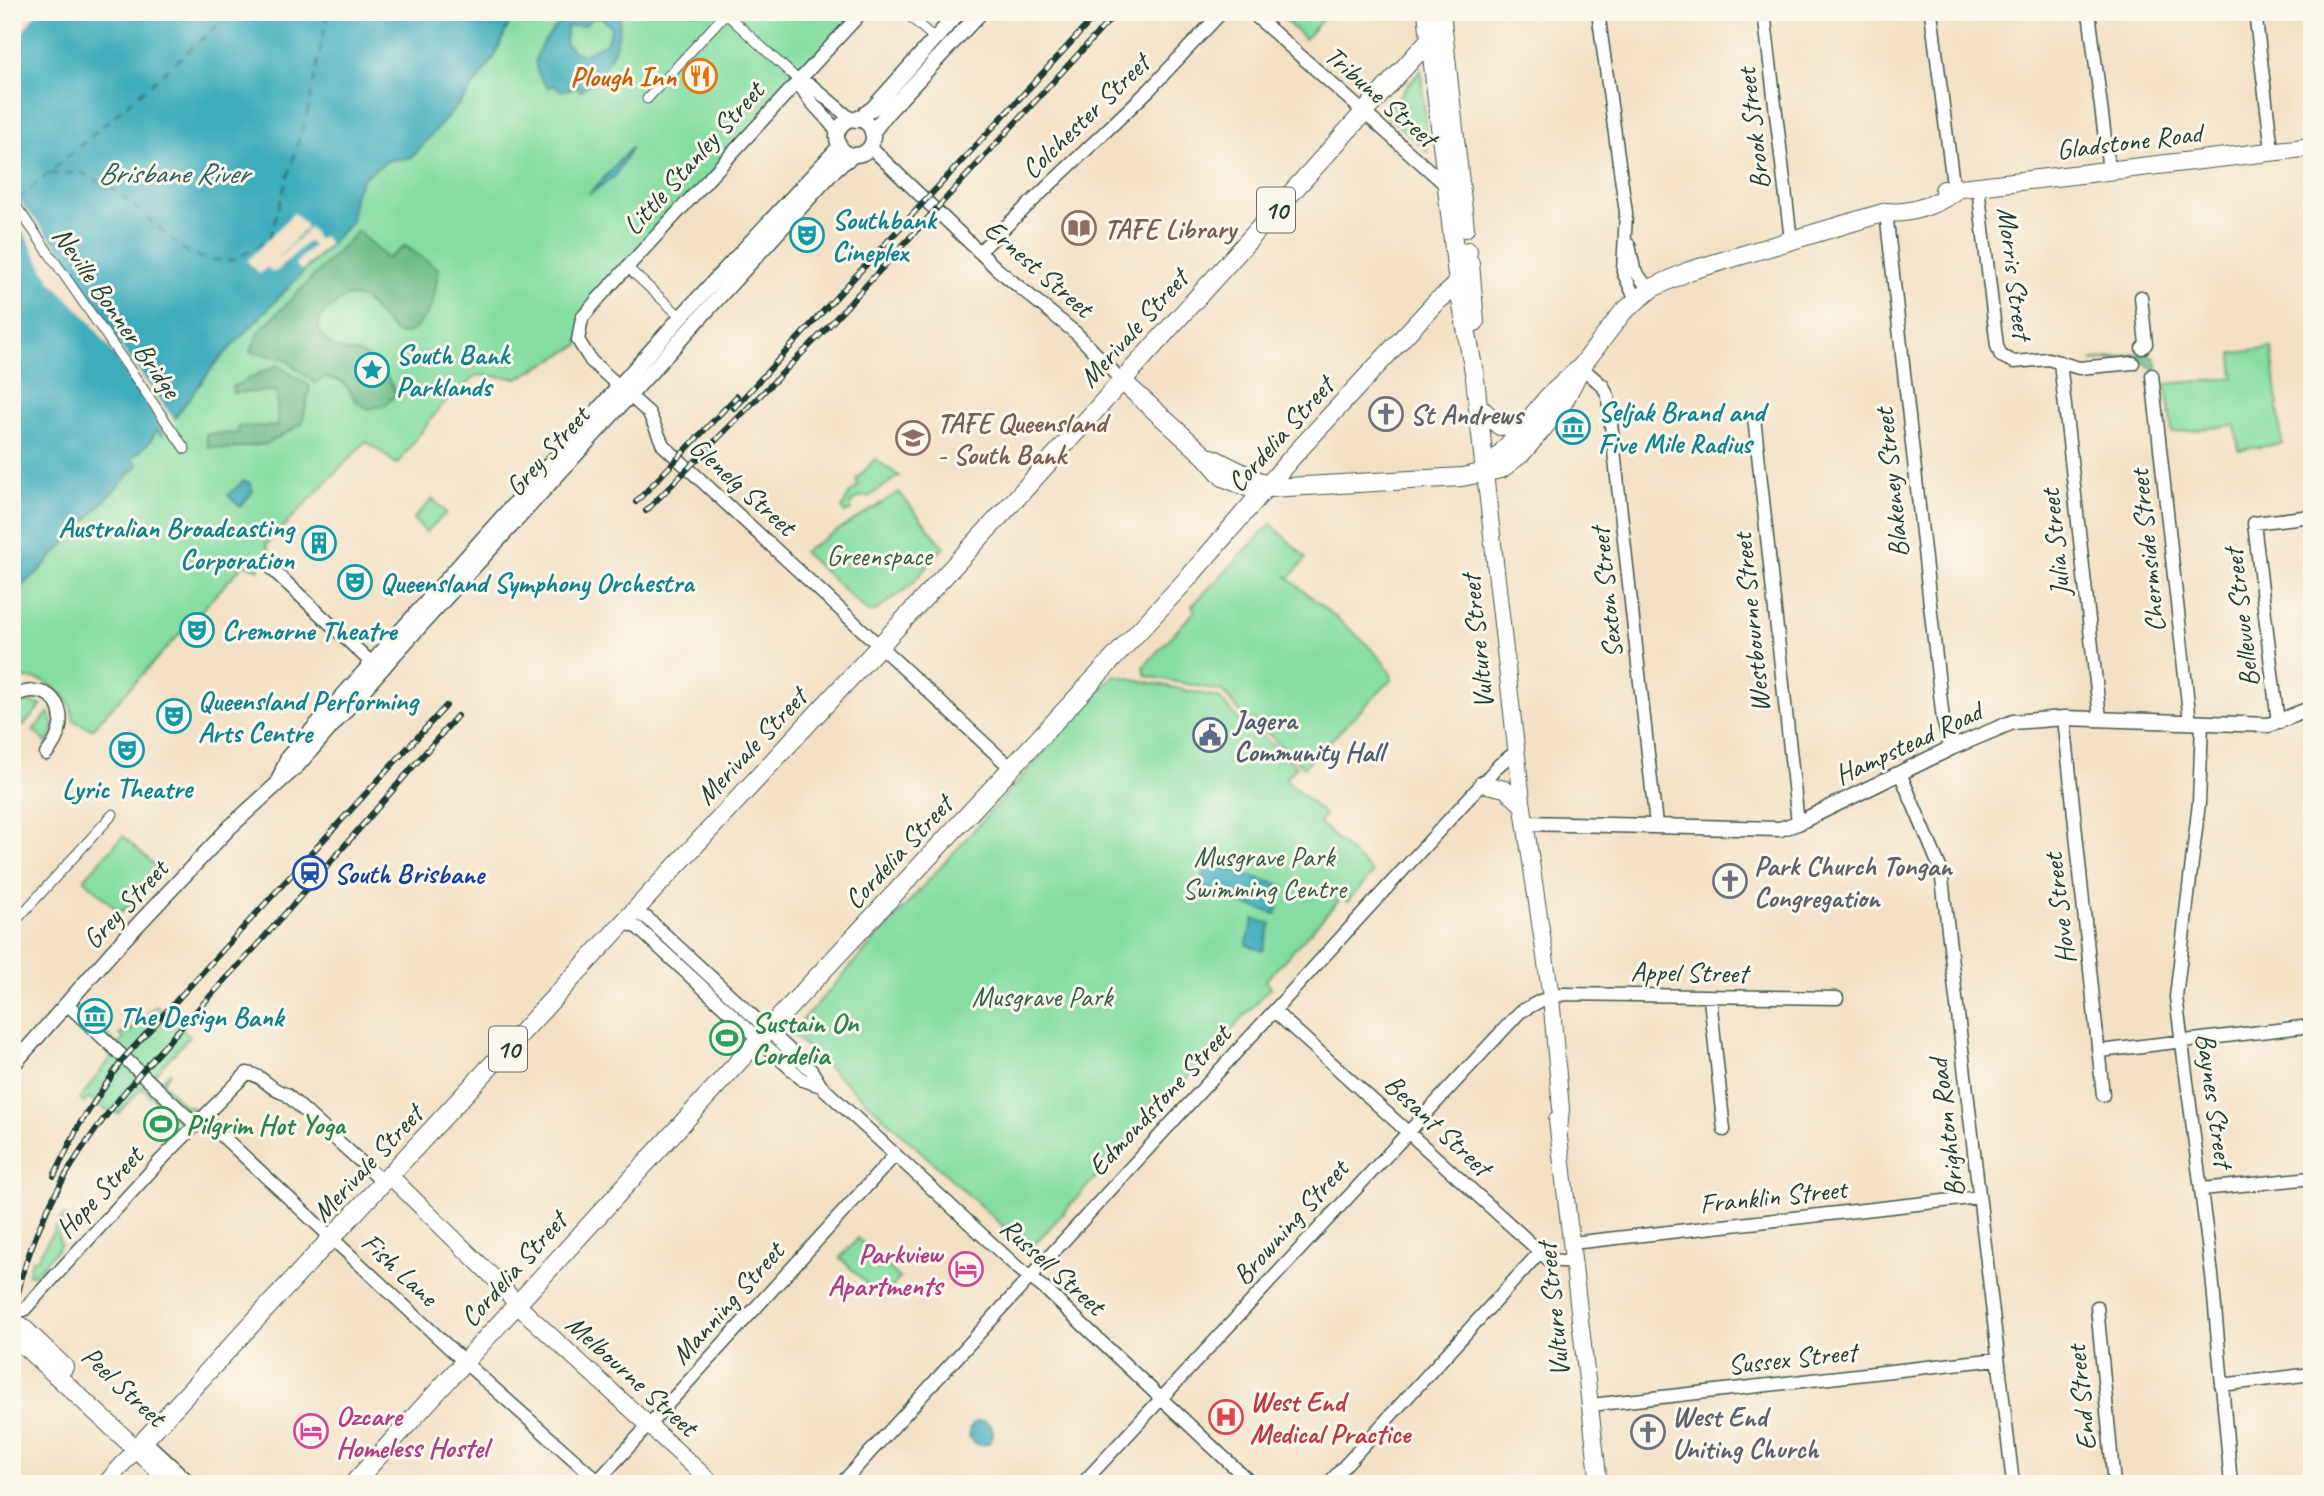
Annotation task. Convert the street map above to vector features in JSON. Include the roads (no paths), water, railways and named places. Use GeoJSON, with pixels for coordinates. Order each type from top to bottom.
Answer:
{"type":"FeatureCollection","features":[{"type":"Feature","properties":{"kind":"main road","name":"Vulture Street"},"geometry":{"type":"LineString","coordinates":[[1427,12],[1458,284],[1479,407],[1522,806],[1535,900],[1540,912],[1546,1056],[1559,1130],[1599,1484]]}},
{"type":"Feature","properties":{"kind":"main road","name":"Vulture Street"},"geometry":{"type":"LineString","coordinates":[[1441,12],[1468,251],[1476,339],[1475,378]]}},
{"type":"Feature","properties":{"kind":"main road","name":"Merivale Street"},"geometry":{"type":"LineString","coordinates":[[105,1484],[879,647],[1430,39]]}},
{"type":"Feature","properties":{"kind":"main road","name":"Gladstone Road"},"geometry":{"type":"LineString","coordinates":[[1485,473],[1554,391],[1581,367],[1643,295],[1689,271],[1886,212],[1896,203],[1939,190],[1954,192],[2312,146]]}},
{"type":"Feature","properties":{"kind":"main road"},"geometry":{"type":"LineString","coordinates":[[1458,284],[1465,274],[1468,251]]}},
{"type":"Feature","properties":{"kind":"main road","name":"Cordelia Street"},"geometry":{"type":"LineString","coordinates":[[353,1484],[516,1304],[1189,577],[1433,305],[1458,284]]}},
{"type":"Feature","properties":{"kind":"main road"},"geometry":{"type":"LineString","coordinates":[[1433,305],[1453,309],[1465,320]]}},
{"type":"Feature","properties":{"kind":"main road","name":"Gladstone Road"},"geometry":{"type":"LineString","coordinates":[[1485,473],[1506,467],[1522,453],[1564,402],[1581,367]]}},
{"type":"Feature","properties":{"kind":"main road","name":"Ernest Street"},"geometry":{"type":"LineString","coordinates":[[1121,380],[1205,456],[1268,486],[1304,487],[1485,473]]}},
{"type":"Feature","properties":{"kind":"main road"},"geometry":{"type":"LineString","coordinates":[[1479,407],[1491,421],[1503,427],[1526,424]]}},
{"type":"Feature","properties":{"kind":"main road"},"geometry":{"type":"LineString","coordinates":[[1482,784],[1505,789],[1522,806]]}},
{"type":"Feature","properties":{"kind":"main road","name":"Melbourne Street"},"geometry":{"type":"LineString","coordinates":[[387,1180],[502,1299],[516,1304],[713,1484]]}},
{"type":"Feature","properties":{"kind":"main road","name":"Peel Street"},"geometry":{"type":"LineString","coordinates":[[21,1326],[140,1445],[174,1484]]}},
{"type":"Feature","properties":{"kind":"street","name":"Little Stanley Street"},"geometry":{"type":"LineString","coordinates":[[579,345],[578,329],[582,317],[862,12]]}},
{"type":"Feature","properties":{"kind":"street"},"geometry":{"type":"LineString","coordinates":[[905,12],[934,39]]}},
{"type":"Feature","properties":{"kind":"street"},"geometry":{"type":"LineString","coordinates":[[839,140],[843,124],[873,108],[959,12]]}},
{"type":"Feature","properties":{"kind":"street"},"geometry":{"type":"LineString","coordinates":[[798,80],[803,94],[830,120],[839,140],[854,155],[863,153],[887,113],[981,12]]}},
{"type":"Feature","properties":{"kind":"street","name":"Colchester Street"},"geometry":{"type":"LineString","coordinates":[[979,252],[1149,90],[1222,12]]}},
{"type":"Feature","properties":{"kind":"street","name":"Tribune Street"},"geometry":{"type":"LineString","coordinates":[[1251,12],[1363,115],[1448,187]]}},
{"type":"Feature","properties":{"kind":"street"},"geometry":{"type":"LineString","coordinates":[[1598,12],[1626,231],[1623,272],[1643,295]]}},
{"type":"Feature","properties":{"kind":"street","name":"Brook Street"},"geometry":{"type":"LineString","coordinates":[[1764,12],[1791,240]]}},
{"type":"Feature","properties":{"kind":"street"},"geometry":{"type":"LineString","coordinates":[[1931,12],[1954,192]]}},
{"type":"Feature","properties":{"kind":"street"},"geometry":{"type":"LineString","coordinates":[[2089,12],[2109,170]]}},
{"type":"Feature","properties":{"kind":"street"},"geometry":{"type":"LineString","coordinates":[[2255,12],[2272,150]]}},
{"type":"Feature","properties":{"kind":"street"},"geometry":{"type":"LineString","coordinates":[[647,99],[725,13],[798,80],[812,86],[854,120],[867,124],[871,140]]}},
{"type":"Feature","properties":{"kind":"street","name":"Grey Street"},"geometry":{"type":"LineString","coordinates":[[625,391],[681,317],[839,140]]}},
{"type":"Feature","properties":{"kind":"street","name":"Ernest Street"},"geometry":{"type":"LineString","coordinates":[[871,140],[979,252],[1077,334],[1121,380]]}},
{"type":"Feature","properties":{"kind":"street","name":"Grey Street"},"geometry":{"type":"LineString","coordinates":[[12,1066],[113,951],[278,780],[298,765],[376,668],[625,391],[837,167],[854,155]]}},
{"type":"Feature","properties":{"kind":"street","name":"Morris Street"},"geometry":{"type":"LineString","coordinates":[[1979,187],[1999,353],[2012,362],[2046,359],[2080,368],[2133,363]]}},
{"type":"Feature","properties":{"kind":"street","name":"Neville Bonner Bridge"},"geometry":{"type":"LineString","coordinates":[[12,200],[185,449]]}},
{"type":"Feature","properties":{"kind":"street","name":"Blakeney Street"},"geometry":{"type":"LineString","coordinates":[[1886,212],[1942,720],[1951,748]]}},
{"type":"Feature","properties":{"kind":"street"},"geometry":{"type":"LineString","coordinates":[[627,267],[681,317]]}},
{"type":"Feature","properties":{"kind":"street"},"geometry":{"type":"LineString","coordinates":[[2141,297],[2146,344],[2142,348]]}},
{"type":"Feature","properties":{"kind":"street","name":"Glenelg Street"},"geometry":{"type":"LineString","coordinates":[[579,345],[591,361],[649,413],[663,445],[1011,768]]}},
{"type":"Feature","properties":{"kind":"street","name":"Julia Street"},"geometry":{"type":"LineString","coordinates":[[2060,362],[2100,719]]}},
{"type":"Feature","properties":{"kind":"street","name":"Sexton Street"},"geometry":{"type":"LineString","coordinates":[[1581,367],[1603,386],[1608,397],[1656,825]]}},
{"type":"Feature","properties":{"kind":"street","name":"Chermside Street"},"geometry":{"type":"LineString","coordinates":[[2152,375],[2196,723]]}},
{"type":"Feature","properties":{"kind":"street","name":"Westbourne Street"},"geometry":{"type":"LineString","coordinates":[[1754,417],[1798,823]]}},
{"type":"Feature","properties":{"kind":"street","name":"Bellevue Street"},"geometry":{"type":"LineString","coordinates":[[2278,723],[2254,523],[2312,516]]}},
{"type":"Feature","properties":{"kind":"street"},"geometry":{"type":"LineString","coordinates":[[273,570],[376,668]]}},
{"type":"Feature","properties":{"kind":"street"},"geometry":{"type":"LineString","coordinates":[[12,697],[30,691],[39,692],[48,696],[59,708],[61,731],[46,754]]}},
{"type":"Feature","properties":{"kind":"street","name":"Hampstead Road"},"geometry":{"type":"LineString","coordinates":[[1525,823],[1767,830],[1798,823],[1951,748],[2013,722],[2064,718],[2278,723],[2312,708]]}},
{"type":"Feature","properties":{"kind":"street","name":"Hove Street"},"geometry":{"type":"LineString","coordinates":[[2064,718],[2103,1095]]}},
{"type":"Feature","properties":{"kind":"street","name":"Baynes Street"},"geometry":{"type":"LineString","coordinates":[[2196,723],[2199,803],[2176,994],[2202,1189],[2231,1484]]}},
{"type":"Feature","properties":{"kind":"street","name":"Edmondstone Street"},"geometry":{"type":"LineString","coordinates":[[841,1484],[1482,784],[1516,752]]}},
{"type":"Feature","properties":{"kind":"street","name":"Brighton Road"},"geometry":{"type":"LineString","coordinates":[[1900,773],[1941,870],[2013,1484]]}},
{"type":"Feature","properties":{"kind":"street"},"geometry":{"type":"LineString","coordinates":[[12,925],[113,814]]}},
{"type":"Feature","properties":{"kind":"street","name":"Russell Street"},"geometry":{"type":"LineString","coordinates":[[630,917],[638,928],[764,1035],[803,1080],[821,1086],[1252,1484]]}},
{"type":"Feature","properties":{"kind":"street","name":"Appel Street"},"geometry":{"type":"LineString","coordinates":[[1545,999],[1578,993],[1710,998],[1837,998]]}},
{"type":"Feature","properties":{"kind":"street"},"geometry":{"type":"LineString","coordinates":[[1710,998],[1724,1130]]}},
{"type":"Feature","properties":{"kind":"street","name":"Browning Street"},"geometry":{"type":"LineString","coordinates":[[1082,1484],[1513,1017],[1545,999]]}},
{"type":"Feature","properties":{"kind":"street","name":"Fish Lane"},"geometry":{"type":"LineString","coordinates":[[67,1004],[105,1041],[332,1239],[596,1482]]}},
{"type":"Feature","properties":{"kind":"street","name":"Besant Street"},"geometry":{"type":"LineString","coordinates":[[1274,1010],[1549,1260],[1574,1262]]}},
{"type":"Feature","properties":{"kind":"street"},"geometry":{"type":"LineString","coordinates":[[2100,1051],[2302,1027]]}},
{"type":"Feature","properties":{"kind":"street","name":"Melbourne Street"},"geometry":{"type":"LineString","coordinates":[[240,1079],[251,1073],[260,1076],[278,1092],[286,1094],[387,1180]]}},
{"type":"Feature","properties":{"kind":"street","name":"Hope Street"},"geometry":{"type":"LineString","coordinates":[[21,1326],[199,1122],[240,1079]]}},
{"type":"Feature","properties":{"kind":"street","name":"Manning Street"},"geometry":{"type":"LineString","coordinates":[[596,1482],[895,1155]]}},
{"type":"Feature","properties":{"kind":"street"},"geometry":{"type":"LineString","coordinates":[[2202,1189],[2312,1178]]}},
{"type":"Feature","properties":{"kind":"street","name":"Franklin Street"},"geometry":{"type":"LineString","coordinates":[[1572,1244],[1979,1197]]}},
{"type":"Feature","properties":{"kind":"street"},"geometry":{"type":"LineString","coordinates":[[1328,1484],[1540,1252]]}},
{"type":"Feature","properties":{"kind":"street","name":"End Street"},"geometry":{"type":"LineString","coordinates":[[2097,1307],[2114,1484]]}},
{"type":"Feature","properties":{"kind":"street","name":"Sussex Street"},"geometry":{"type":"LineString","coordinates":[[1591,1405],[1998,1359]]}},
{"type":"Feature","properties":{"kind":"street"},"geometry":{"type":"LineString","coordinates":[[2221,1385],[2312,1374]]}},
{"type":"Feature","properties":{"kind":"street","name":"Peel Street"},"geometry":{"type":"LineString","coordinates":[[140,1445],[190,1484]]}},
{"type":"Feature","properties":{"kind":"water","name":"Brisbane River"},"geometry":{"type":"Polygon","coordinates":[[[12,12],[514,12],[495,56],[466,96],[412,157],[387,161],[364,177],[354,195],[352,221],[215,364],[162,435],[156,430],[149,443],[132,458],[138,465],[39,571],[12,594],[12,12]]]}},
{"type":"Feature","properties":{"kind":"water"},"geometry":{"type":"Polygon","coordinates":[[[568,12],[620,12],[615,47],[605,67],[580,91],[578,87],[562,91],[553,85],[549,88],[536,67],[540,48],[568,12]],[[601,17],[592,19],[585,25],[567,27],[565,43],[573,51],[583,55],[606,43],[612,28],[601,17]]]}},
{"type":"Feature","properties":{"kind":"water"},"geometry":{"type":"Polygon","coordinates":[[[632,147],[615,176],[589,194],[632,147]]]}},
{"type":"Feature","properties":{"kind":"water"},"geometry":{"type":"Polygon","coordinates":[[[243,481],[250,483],[253,491],[240,507],[228,495],[243,481]]]}},
{"type":"Feature","properties":{"kind":"water"},"geometry":{"type":"Polygon","coordinates":[[[1208,863],[1284,886],[1276,914],[1199,891],[1208,863]]]}},
{"type":"Feature","properties":{"kind":"water"},"geometry":{"type":"Polygon","coordinates":[[[1254,919],[1271,924],[1263,951],[1246,945],[1254,919]]]}},
{"type":"Feature","properties":{"kind":"water"},"geometry":{"type":"Polygon","coordinates":[[[981,1421],[992,1428],[993,1433],[986,1444],[981,1445],[970,1438],[969,1433],[976,1422],[981,1421]]]}},
{"type":"Feature","properties":{"kind":"railway"},"geometry":{"type":"LineString","coordinates":[[734,408],[1099,12]]}},
{"type":"Feature","properties":{"kind":"railway"},"geometry":{"type":"LineString","coordinates":[[646,511],[826,329],[1117,12]]}},
{"type":"Feature","properties":{"kind":"railway"},"geometry":{"type":"LineString","coordinates":[[636,502],[737,396]]}},
{"type":"Feature","properties":{"kind":"railway"},"geometry":{"type":"LineString","coordinates":[[54,1176],[79,1125],[123,1059],[446,706]]}},
{"type":"Feature","properties":{"kind":"railway"},"geometry":{"type":"LineString","coordinates":[[12,1328],[24,1270],[44,1216],[72,1165],[104,1118],[141,1072],[284,915],[457,716]]}},
{"type":"Feature","properties":{"kind":"place","name":"Plough Inn"},"geometry":{"type":"Point","coordinates":[700,76]}},
{"type":"Feature","properties":{"kind":"place","name":"TAFE Library"},"geometry":{"type":"Point","coordinates":[1079,228]}},
{"type":"Feature","properties":{"kind":"place","name":"Southbank Cineplex"},"geometry":{"type":"Point","coordinates":[807,235]}},
{"type":"Feature","properties":{"kind":"place","name":"South Bank Parklands"},"geometry":{"type":"Point","coordinates":[372,370]}},
{"type":"Feature","properties":{"kind":"place","name":"St Andrews"},"geometry":{"type":"Point","coordinates":[1386,414]}},
{"type":"Feature","properties":{"kind":"place","name":"Seljak Brand and Five Mile Radius"},"geometry":{"type":"Point","coordinates":[1573,427]}},
{"type":"Feature","properties":{"kind":"place","name":"TAFE Queensland - South Bank"},"geometry":{"type":"Point","coordinates":[913,438]}},
{"type":"Feature","properties":{"kind":"place","name":"Australian Broadcasting Corporation"},"geometry":{"type":"Point","coordinates":[319,543]}},
{"type":"Feature","properties":{"kind":"place","name":"Queensland Symphony Orchestra"},"geometry":{"type":"Point","coordinates":[355,582]}},
{"type":"Feature","properties":{"kind":"place","name":"Cremorne Theatre"},"geometry":{"type":"Point","coordinates":[197,630]}},
{"type":"Feature","properties":{"kind":"place","name":"Queensland Performing Arts Centre"},"geometry":{"type":"Point","coordinates":[174,716]}},
{"type":"Feature","properties":{"kind":"place","name":"Jagera Community Hall"},"geometry":{"type":"Point","coordinates":[1210,735]}},
{"type":"Feature","properties":{"kind":"place","name":"Lyric Theatre"},"geometry":{"type":"Point","coordinates":[127,750]}},
{"type":"Feature","properties":{"kind":"place","name":"South Brisbane"},"geometry":{"type":"Point","coordinates":[310,873]}},
{"type":"Feature","properties":{"kind":"place","name":"Park Church Tongan Congregation"},"geometry":{"type":"Point","coordinates":[1730,881]}},
{"type":"Feature","properties":{"kind":"place","name":"The Design Bank"},"geometry":{"type":"Point","coordinates":[95,1016]}},
{"type":"Feature","properties":{"kind":"place","name":"Sustain On Cordelia"},"geometry":{"type":"Point","coordinates":[727,1038]}},
{"type":"Feature","properties":{"kind":"place","name":"Pilgrim Hot Yoga"},"geometry":{"type":"Point","coordinates":[161,1124]}},
{"type":"Feature","properties":{"kind":"place","name":"Parkview Apartments"},"geometry":{"type":"Point","coordinates":[966,1269]}},
{"type":"Feature","properties":{"kind":"place","name":"West End Medical Practice"},"geometry":{"type":"Point","coordinates":[1226,1417]}},
{"type":"Feature","properties":{"kind":"place","name":"Ozcare Homeless Hostel"},"geometry":{"type":"Point","coordinates":[311,1431]}},
{"type":"Feature","properties":{"kind":"place","name":"West End Uniting Church"},"geometry":{"type":"Point","coordinates":[1648,1432]}},
{"type":"Feature","properties":{"kind":"park label","name":"Greenspace"},"geometry":{"type":"Point","coordinates":[879,555]}},
{"type":"Feature","properties":{"kind":"park label","name":"Musgrave Park Swimming Centre"},"geometry":{"type":"Point","coordinates":[1264,872]}},
{"type":"Feature","properties":{"kind":"park label","name":"Musgrave Park"},"geometry":{"type":"Point","coordinates":[1042,996]}}]}
